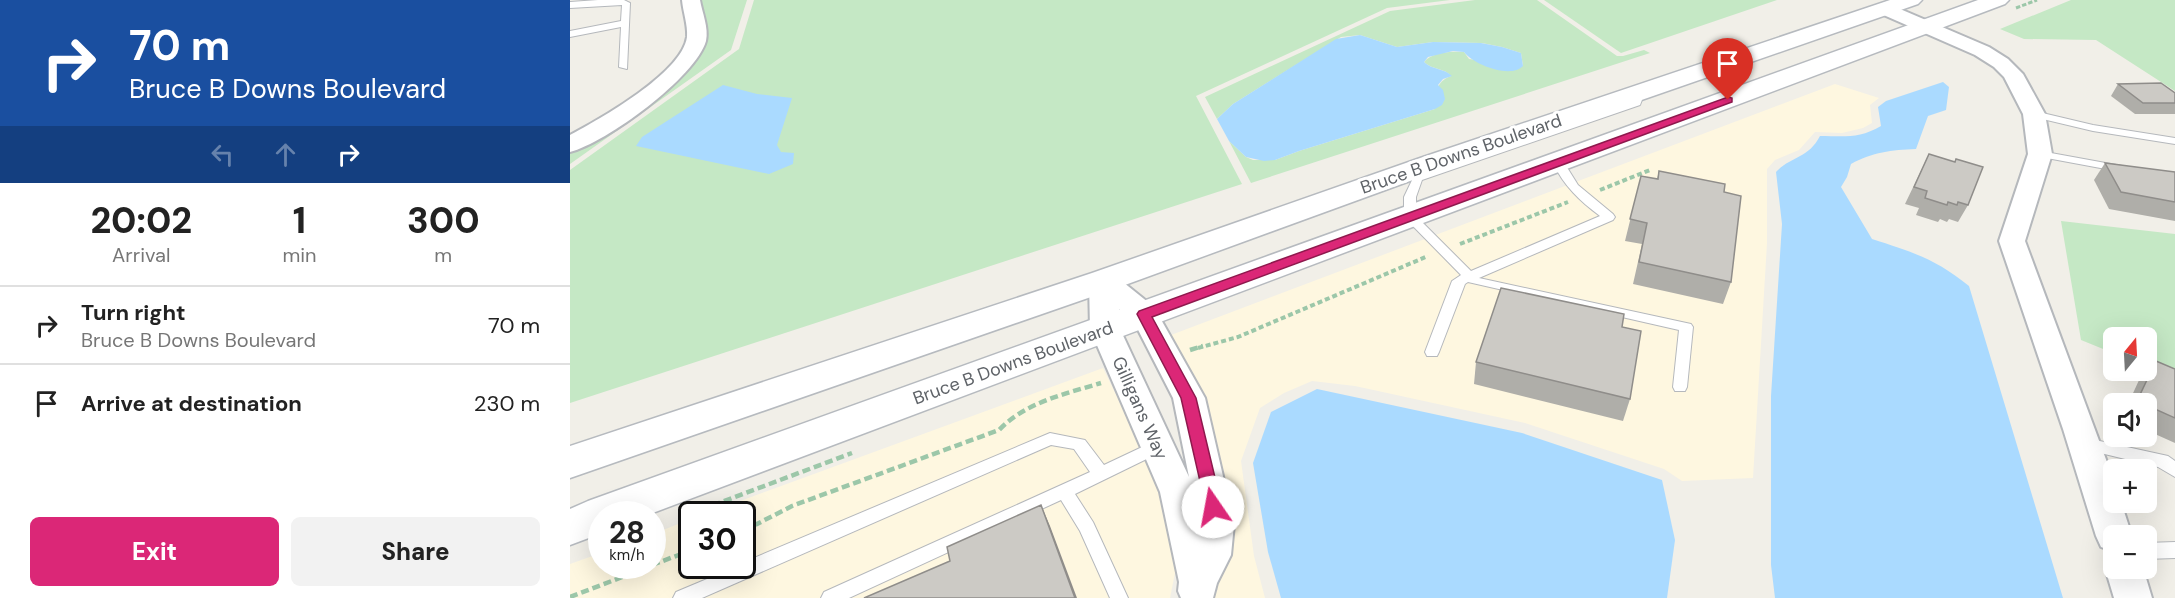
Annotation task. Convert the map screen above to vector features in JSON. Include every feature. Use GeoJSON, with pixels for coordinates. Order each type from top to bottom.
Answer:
{"type":"FeatureCollection","features":[{"type":"Feature","properties":{"kind":"main road","name":"Bruce B Downs Boulevard"},"geometry":{"type":"LineString","coordinates":[[570,462],[1103,281],[1433,163],[1911,0]]}},
{"type":"Feature","properties":{"kind":"main road","name":"Bruce B Downs Boulevard"},"geometry":{"type":"LineString","coordinates":[[640,501],[1998,0]]}},
{"type":"Feature","properties":{"kind":"main road","name":"Bruce B Downs Boulevard"},"geometry":{"type":"LineString","coordinates":[[570,527],[588,520]]}},
{"type":"Feature","properties":{"kind":"street"},"geometry":{"type":"LineString","coordinates":[[571,143],[628,110],[664,82],[687,59],[697,39],[691,0]]}},
{"type":"Feature","properties":{"kind":"street"},"geometry":{"type":"LineString","coordinates":[[1886,9],[1982,51],[2001,63],[2013,74],[2034,114],[2040,154],[2012,241],[2110,525]]}},
{"type":"Feature","properties":{"kind":"street","name":"Gilligans Way"},"geometry":{"type":"LineString","coordinates":[[1103,281],[1144,314],[1189,398],[1216,524],[1212,555],[1197,590]]}},
{"type":"Feature","properties":{"kind":"street","name":"Gilligans Way"},"geometry":{"type":"LineString","coordinates":[[1103,281],[1105,328],[1178,492],[1197,590]]}},
{"type":"Feature","properties":{"kind":"street"},"geometry":{"type":"LineString","coordinates":[[2127,579],[2133,598]]}},
{"type":"Feature","properties":{"kind":"lane"},"geometry":{"type":"LineString","coordinates":[[570,6],[616,1],[626,3],[624,67]]}},
{"type":"Feature","properties":{"kind":"lane"},"geometry":{"type":"LineString","coordinates":[[570,34],[625,23]]}},
{"type":"Feature","properties":{"kind":"lane"},"geometry":{"type":"LineString","coordinates":[[1641,92],[1636,103],[1418,178],[1410,191],[1408,203],[1410,217],[1474,281],[1686,327],[1680,387]]}},
{"type":"Feature","properties":{"kind":"lane"},"geometry":{"type":"LineString","coordinates":[[2034,114],[2092,128],[2175,141]]}},
{"type":"Feature","properties":{"kind":"lane"},"geometry":{"type":"LineString","coordinates":[[2040,154],[2136,171]]}},
{"type":"Feature","properties":{"kind":"lane"},"geometry":{"type":"LineString","coordinates":[[1432,352],[1459,281],[1609,217],[1582,197],[1566,180],[1559,163]]}},
{"type":"Feature","properties":{"kind":"lane"},"geometry":{"type":"LineString","coordinates":[[682,598],[1050,439],[1079,444],[1101,474]]}},
{"type":"Feature","properties":{"kind":"lane"},"geometry":{"type":"LineString","coordinates":[[2084,444],[2162,461],[2175,470]]}},
{"type":"Feature","properties":{"kind":"lane"},"geometry":{"type":"LineString","coordinates":[[830,598],[1101,474],[1156,446]]}},
{"type":"Feature","properties":{"kind":"lane"},"geometry":{"type":"LineString","coordinates":[[1064,491],[1087,527],[1119,598]]}},
{"type":"Feature","properties":{"kind":"lane"},"geometry":{"type":"LineString","coordinates":[[2157,551],[2175,550]]}},
{"type":"Feature","properties":{"kind":"path"},"geometry":{"type":"LineString","coordinates":[[1167,357],[1238,337],[1442,251],[1650,170]]}},
{"type":"Feature","properties":{"kind":"path"},"geometry":{"type":"LineString","coordinates":[[756,524],[792,506],[999,430],[1006,420],[1046,402],[1125,375]]}},
{"type":"Feature","properties":{"kind":"path"},"geometry":{"type":"LineString","coordinates":[[570,597],[616,579]]}},
{"type":"Feature","properties":{"kind":"shaded area"},"geometry":{"type":"Polygon","coordinates":[[[1835,84],[1879,98],[1870,105],[1872,123],[1863,128],[1842,133],[1815,132],[1799,150],[1775,160],[1767,169],[1767,243],[1753,478],[1682,481],[1664,469],[1525,423],[1355,386],[1312,381],[1284,393],[1260,408],[1241,461],[1254,556],[1265,598],[1213,598],[1213,592],[1218,590],[1215,581],[1232,519],[1202,393],[1171,335],[1835,84]]]}},
{"type":"Feature","properties":{"kind":"shaded area"},"geometry":{"type":"Polygon","coordinates":[[[1103,368],[1165,496],[1176,568],[1170,598],[570,598],[570,564],[588,558],[588,579],[666,579],[666,529],[678,524],[678,579],[756,579],[756,501],[740,501],[1103,368]]]}},
{"type":"Feature","properties":{"kind":"green space"},"geometry":{"type":"Polygon","coordinates":[[[700,0],[747,0],[731,50],[570,164],[570,151],[696,58],[707,37],[700,0]]]}},
{"type":"Feature","properties":{"kind":"green space"},"geometry":{"type":"Polygon","coordinates":[[[754,0],[1450,0],[1387,8],[1196,96],[1242,184],[570,403],[570,170],[739,49],[754,0]]]}},
{"type":"Feature","properties":{"kind":"green space"},"geometry":{"type":"Polygon","coordinates":[[[1475,0],[1537,0],[1617,56],[1644,50],[1650,53],[1251,183],[1229,141],[1246,157],[1253,160],[1275,160],[1435,109],[1439,85],[1451,76],[1424,62],[1432,56],[1448,52],[1464,52],[1469,59],[1523,66],[1521,53],[1482,43],[1433,42],[1397,47],[1360,35],[1341,37],[1233,104],[1217,119],[1205,97],[1390,11],[1475,0]]]}},
{"type":"Feature","properties":{"kind":"green space"},"geometry":{"type":"Polygon","coordinates":[[[1544,0],[1777,0],[1621,53],[1544,0]]]}},
{"type":"Feature","properties":{"kind":"green space"},"geometry":{"type":"Polygon","coordinates":[[[2071,0],[2175,0],[2175,91],[2096,40],[2024,39],[2000,29],[2071,0]]]}},
{"type":"Feature","properties":{"kind":"green space"},"geometry":{"type":"Polygon","coordinates":[[[2061,221],[2175,234],[2175,377],[2157,370],[2157,327],[2103,327],[2103,349],[2081,340],[2061,221]]]}},
{"type":"Feature","properties":{"kind":"water"},"geometry":{"type":"Polygon","coordinates":[[[1360,35],[1397,47],[1433,42],[1481,43],[1521,53],[1523,66],[1510,71],[1493,69],[1476,62],[1464,52],[1453,51],[1428,57],[1424,62],[1427,65],[1452,76],[1443,79],[1438,85],[1443,90],[1445,99],[1442,105],[1435,109],[1275,160],[1264,161],[1246,157],[1229,141],[1217,119],[1233,104],[1336,39],[1360,35]]]}},
{"type":"Feature","properties":{"kind":"water"},"geometry":{"type":"Polygon","coordinates":[[[1943,82],[1949,87],[1946,110],[1928,116],[1916,149],[1882,152],[1851,164],[1841,187],[1872,239],[1923,257],[1946,269],[1969,286],[2063,598],[1775,598],[1771,565],[1771,396],[1782,224],[1776,172],[1810,149],[1820,136],[1851,136],[1873,130],[1881,126],[1878,107],[1886,101],[1943,82]]]}},
{"type":"Feature","properties":{"kind":"water"},"geometry":{"type":"Polygon","coordinates":[[[723,85],[757,94],[792,98],[777,145],[781,152],[794,153],[793,164],[769,174],[636,146],[642,137],[723,85]]]}},
{"type":"Feature","properties":{"kind":"water"},"geometry":{"type":"Polygon","coordinates":[[[1317,389],[1522,433],[1662,480],[1675,540],[1667,598],[1281,598],[1268,552],[1253,463],[1271,412],[1317,389]]]}},
{"type":"Feature","properties":{"kind":"building"},"geometry":{"type":"Polygon","coordinates":[[[2161,83],[2175,93],[2175,103],[2143,103],[2118,84],[2161,83]]]}},
{"type":"Feature","properties":{"kind":"building"},"geometry":{"type":"Polygon","coordinates":[[[1929,154],[1983,167],[1968,205],[1948,202],[1947,205],[1925,198],[1927,191],[1914,187],[1929,154]]]}},
{"type":"Feature","properties":{"kind":"building"},"geometry":{"type":"Polygon","coordinates":[[[2105,163],[2175,172],[2175,202],[2121,192],[2105,163]]]}},
{"type":"Feature","properties":{"kind":"building"},"geometry":{"type":"Polygon","coordinates":[[[1659,171],[1725,184],[1724,192],[1741,196],[1731,282],[1639,262],[1647,223],[1630,219],[1641,176],[1658,179],[1659,171]]]}},
{"type":"Feature","properties":{"kind":"building"},"geometry":{"type":"Polygon","coordinates":[[[1501,288],[1624,314],[1622,327],[1641,331],[1630,399],[1476,362],[1501,288]]]}},
{"type":"Feature","properties":{"kind":"building"},"geometry":{"type":"Polygon","coordinates":[[[2157,361],[2175,369],[2175,418],[2157,410],[2157,393],[2141,393],[2146,381],[2157,381],[2157,361]]]}},
{"type":"Feature","properties":{"kind":"building"},"geometry":{"type":"Polygon","coordinates":[[[1041,505],[1075,598],[864,598],[950,561],[947,547],[1041,505]]]}},
{"type":"Feature","properties":{"kind":"route"},"geometry":{"type":"LineString","coordinates":[[1213,507],[1189,398],[1144,314],[1728,100]]}}]}
